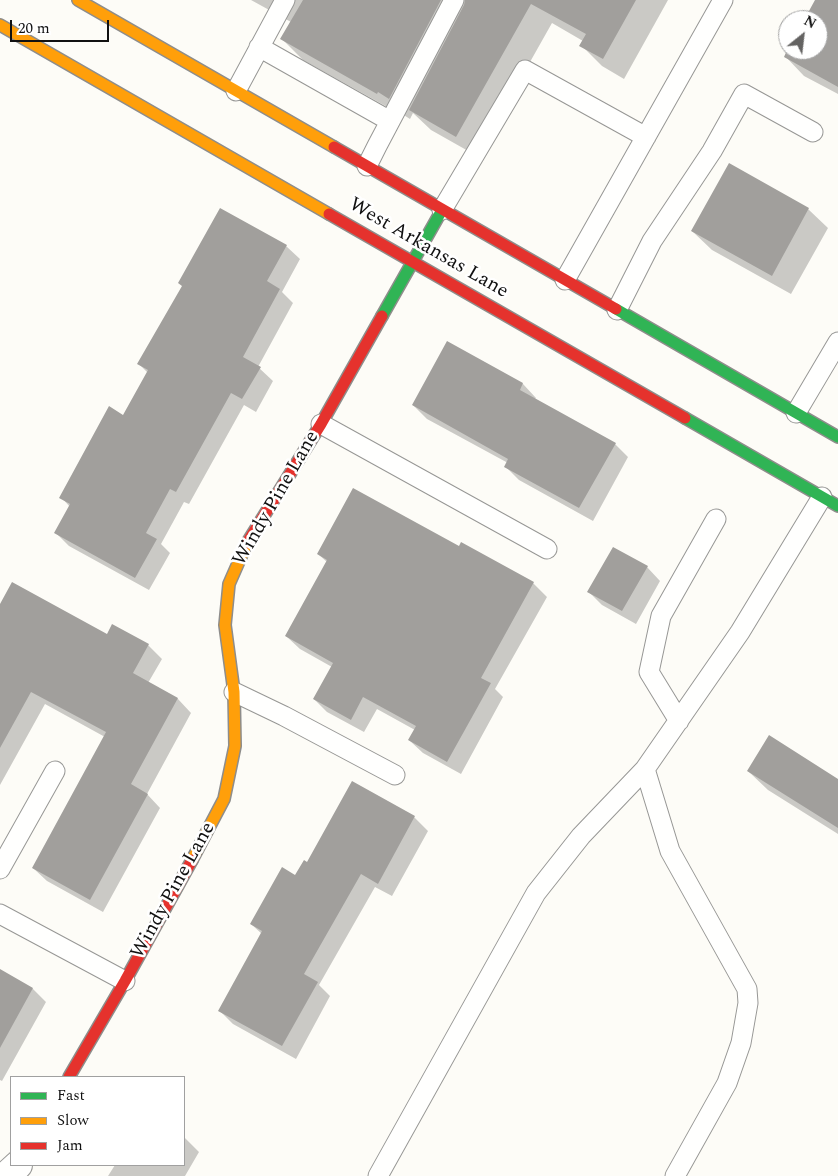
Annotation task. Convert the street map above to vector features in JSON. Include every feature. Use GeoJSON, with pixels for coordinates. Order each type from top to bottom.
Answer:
{"type":"FeatureCollection","features":[{"type":"Feature","properties":{"kind":"main road","name":"West Arkansas Lane"},"geometry":{"type":"LineString","coordinates":[[78,0],[838,437]]}},
{"type":"Feature","properties":{"kind":"main road","name":"West Arkansas Lane"},"geometry":{"type":"LineString","coordinates":[[0,26],[830,502]]}},
{"type":"Feature","properties":{"kind":"main road","name":"Windy Pine Lane"},"geometry":{"type":"LineString","coordinates":[[70,1076],[125,980],[224,799],[236,746],[234,692],[225,625],[229,584],[247,543],[321,424],[442,210]]}},
{"type":"Feature","properties":{"kind":"street"},"geometry":{"type":"LineString","coordinates":[[6,1176],[17,1166]]}},
{"type":"Feature","properties":{"kind":"lane"},"geometry":{"type":"LineString","coordinates":[[236,91],[285,0]]}},
{"type":"Feature","properties":{"kind":"lane"},"geometry":{"type":"LineString","coordinates":[[367,166],[454,0]]}},
{"type":"Feature","properties":{"kind":"lane"},"geometry":{"type":"LineString","coordinates":[[565,280],[723,0]]}},
{"type":"Feature","properties":{"kind":"lane"},"geometry":{"type":"LineString","coordinates":[[259,47],[390,121]]}},
{"type":"Feature","properties":{"kind":"lane"},"geometry":{"type":"LineString","coordinates":[[442,210],[525,70],[646,137]]}},
{"type":"Feature","properties":{"kind":"lane"},"geometry":{"type":"LineString","coordinates":[[617,310],[652,241],[712,151],[744,94],[813,132]]}},
{"type":"Feature","properties":{"kind":"lane"},"geometry":{"type":"LineString","coordinates":[[796,413],[838,342]]}},
{"type":"Feature","properties":{"kind":"lane"},"geometry":{"type":"LineString","coordinates":[[321,424],[547,549]]}},
{"type":"Feature","properties":{"kind":"lane"},"geometry":{"type":"LineString","coordinates":[[378,1176],[536,893],[581,836],[645,769],[830,502]]}},
{"type":"Feature","properties":{"kind":"lane"},"geometry":{"type":"LineString","coordinates":[[679,721],[649,672],[661,616],[716,519]]}},
{"type":"Feature","properties":{"kind":"lane"},"geometry":{"type":"LineString","coordinates":[[234,692],[284,716],[395,775]]}},
{"type":"Feature","properties":{"kind":"lane"},"geometry":{"type":"LineString","coordinates":[[645,769],[670,851],[747,989],[748,1003],[741,1044],[727,1083],[675,1176]]}},
{"type":"Feature","properties":{"kind":"lane"},"geometry":{"type":"LineString","coordinates":[[0,869],[55,771]]}},
{"type":"Feature","properties":{"kind":"lane"},"geometry":{"type":"LineString","coordinates":[[0,914],[125,980]]}},
{"type":"Feature","properties":{"kind":"building"},"geometry":{"type":"Polygon","coordinates":[[[303,0],[441,0],[389,99],[280,39],[303,0]]]}},
{"type":"Feature","properties":{"kind":"building"},"geometry":{"type":"Polygon","coordinates":[[[465,0],[636,0],[603,59],[579,46],[586,34],[531,4],[456,137],[409,110],[465,0]]]}},
{"type":"Feature","properties":{"kind":"building"},"geometry":{"type":"Polygon","coordinates":[[[815,0],[838,0],[838,87],[789,60],[828,60],[828,10],[810,10],[815,0]]]}},
{"type":"Feature","properties":{"kind":"building"},"geometry":{"type":"Polygon","coordinates":[[[729,163],[809,208],[772,276],[691,231],[729,163]]]}},
{"type":"Feature","properties":{"kind":"building"},"geometry":{"type":"Polygon","coordinates":[[[220,208],[287,245],[267,281],[280,289],[243,357],[261,367],[242,399],[231,393],[176,492],[170,489],[146,533],[157,539],[135,578],[54,533],[70,504],[59,498],[109,406],[123,415],[148,370],[137,364],[182,286],[178,283],[220,208]]]}},
{"type":"Feature","properties":{"kind":"building"},"geometry":{"type":"Polygon","coordinates":[[[447,341],[523,383],[520,390],[616,443],[579,508],[504,467],[508,459],[412,405],[447,341]]]}},
{"type":"Feature","properties":{"kind":"building"},"geometry":{"type":"Polygon","coordinates":[[[353,488],[459,546],[461,542],[534,582],[481,678],[491,683],[447,762],[408,740],[416,726],[363,697],[351,720],[313,699],[333,663],[285,636],[327,560],[317,554],[353,488]]]}},
{"type":"Feature","properties":{"kind":"building"},"geometry":{"type":"Polygon","coordinates":[[[613,547],[648,566],[622,611],[587,592],[613,547]]]}},
{"type":"Feature","properties":{"kind":"building"},"geometry":{"type":"Polygon","coordinates":[[[12,582],[107,634],[112,624],[149,644],[133,673],[178,698],[131,784],[148,794],[90,900],[32,868],[106,732],[31,692],[0,748],[0,604],[12,582]]]}},
{"type":"Feature","properties":{"kind":"building"},"geometry":{"type":"Polygon","coordinates":[[[769,735],[838,779],[838,828],[747,771],[769,735]]]}},
{"type":"Feature","properties":{"kind":"building"},"geometry":{"type":"Polygon","coordinates":[[[352,781],[415,816],[378,884],[361,874],[304,974],[318,982],[282,1046],[218,1011],[262,931],[250,924],[282,867],[295,875],[304,860],[307,862],[352,781]]]}},
{"type":"Feature","properties":{"kind":"building"},"geometry":{"type":"Polygon","coordinates":[[[0,969],[33,988],[0,1048],[0,969]]]}},
{"type":"Feature","properties":{"kind":"traffic: fast"},"geometry":{"type":"LineString","coordinates":[[382,316],[442,210]]}},
{"type":"Feature","properties":{"kind":"traffic: fast"},"geometry":{"type":"LineString","coordinates":[[616,309],[838,437]]}},
{"type":"Feature","properties":{"kind":"traffic: fast"},"geometry":{"type":"LineString","coordinates":[[685,418],[838,506]]}},
{"type":"Feature","properties":{"kind":"traffic: slow"},"geometry":{"type":"LineString","coordinates":[[78,0],[334,147]]}},
{"type":"Feature","properties":{"kind":"traffic: slow"},"geometry":{"type":"LineString","coordinates":[[0,25],[329,214]]}},
{"type":"Feature","properties":{"kind":"traffic: slow"},"geometry":{"type":"LineString","coordinates":[[192,860],[224,799],[235,746],[234,692],[225,625],[229,584],[247,543]]}},
{"type":"Feature","properties":{"kind":"traffic: jam"},"geometry":{"type":"LineString","coordinates":[[334,147],[616,309]]}},
{"type":"Feature","properties":{"kind":"traffic: jam"},"geometry":{"type":"LineString","coordinates":[[329,214],[685,418]]}},
{"type":"Feature","properties":{"kind":"traffic: jam"},"geometry":{"type":"LineString","coordinates":[[247,543],[321,424],[382,316]]}},
{"type":"Feature","properties":{"kind":"traffic: jam"},"geometry":{"type":"LineString","coordinates":[[70,1076],[192,860]]}}]}
